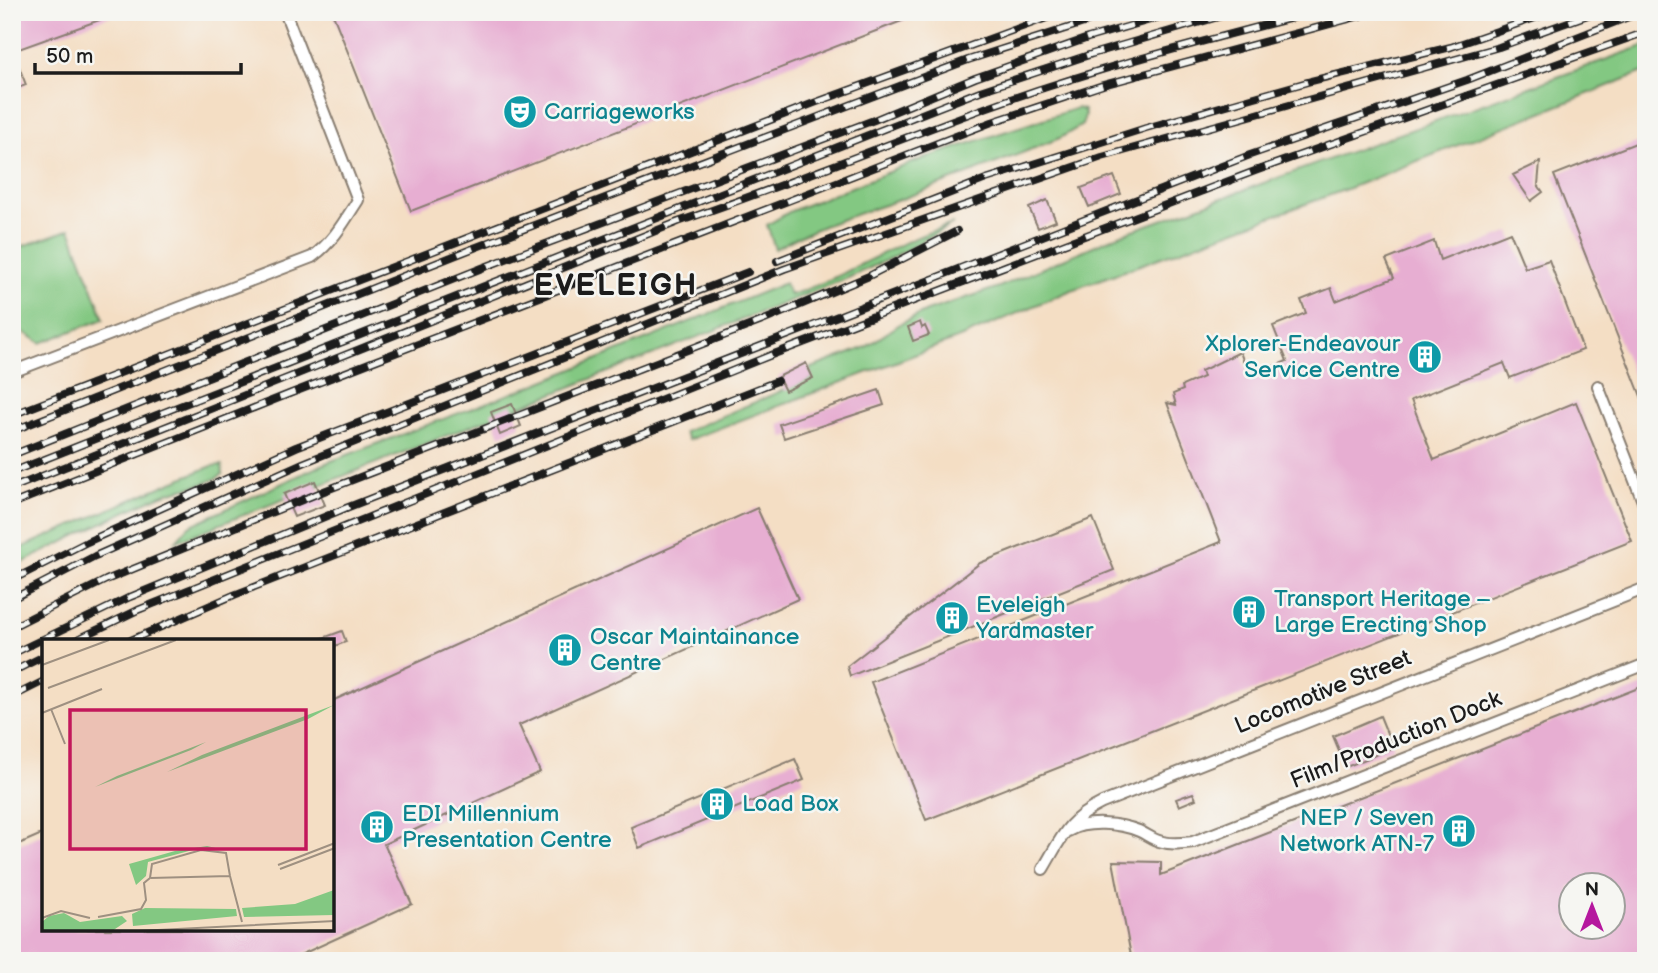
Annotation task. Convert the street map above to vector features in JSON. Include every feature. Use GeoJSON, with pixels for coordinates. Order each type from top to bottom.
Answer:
{"type":"FeatureCollection","features":[{"type":"Feature","properties":{"kind":"lane"},"geometry":{"type":"LineString","coordinates":[[12,372],[312,257],[326,247],[339,230],[358,200],[285,12]]}},
{"type":"Feature","properties":{"kind":"lane"},"geometry":{"type":"LineString","coordinates":[[1598,386],[1646,509]]}},
{"type":"Feature","properties":{"kind":"lane","name":"Locomotive Street"},"geometry":{"type":"LineString","coordinates":[[1043,869],[1070,823],[1083,812],[1102,803],[1646,588]]}},
{"type":"Feature","properties":{"kind":"lane","name":"Film/Production Dock"},"geometry":{"type":"LineString","coordinates":[[1065,832],[1074,827],[1103,824],[1136,830],[1159,841],[1173,844],[1193,842],[1646,664]]}},
{"type":"Feature","properties":{"kind":"green space"},"geometry":{"type":"Polygon","coordinates":[[[1646,45],[1646,71],[1344,190],[1069,291],[962,337],[688,440],[684,432],[812,378],[809,369],[866,347],[900,324],[927,311],[999,287],[1114,237],[1646,45]]]}},
{"type":"Feature","properties":{"kind":"green space"},"geometry":{"type":"Polygon","coordinates":[[[1077,108],[1084,110],[1082,125],[1060,138],[820,227],[775,249],[767,225],[791,211],[922,159],[1077,108]]]}},
{"type":"Feature","properties":{"kind":"green space"},"geometry":{"type":"Polygon","coordinates":[[[953,224],[848,278],[175,542],[189,526],[326,463],[539,383],[785,283],[790,295],[832,279],[912,240],[953,224]]]}},
{"type":"Feature","properties":{"kind":"green space"},"geometry":{"type":"Polygon","coordinates":[[[70,229],[104,319],[41,343],[12,325],[12,250],[70,229]]]}},
{"type":"Feature","properties":{"kind":"green space"},"geometry":{"type":"Polygon","coordinates":[[[222,465],[223,474],[216,478],[162,495],[12,568],[12,552],[167,484],[212,466],[222,465]]]}},
{"type":"Feature","properties":{"kind":"building"},"geometry":{"type":"Polygon","coordinates":[[[12,12],[119,13],[13,51],[26,85],[12,90],[12,12]]]}},
{"type":"Feature","properties":{"kind":"building","name":"Carriageworks"},"geometry":{"type":"Polygon","coordinates":[[[332,12],[925,12],[411,211],[332,12]]]}},
{"type":"Feature","properties":{"kind":"building"},"geometry":{"type":"Polygon","coordinates":[[[1646,139],[1646,409],[1554,175],[1646,139]]]}},
{"type":"Feature","properties":{"kind":"building"},"geometry":{"type":"Polygon","coordinates":[[[1540,162],[1538,185],[1543,192],[1531,201],[1513,175],[1540,162]]]}},
{"type":"Feature","properties":{"kind":"building"},"geometry":{"type":"Polygon","coordinates":[[[1114,176],[1121,194],[1089,207],[1081,188],[1114,176]]]}},
{"type":"Feature","properties":{"kind":"building"},"geometry":{"type":"Polygon","coordinates":[[[1047,200],[1056,221],[1038,228],[1029,208],[1047,200]]]}},
{"type":"Feature","properties":{"kind":"building","name":"Transport Heritage – Large Erecting Shop"},"geometry":{"type":"Polygon","coordinates":[[[1510,232],[1525,268],[1549,260],[1583,350],[1510,378],[1504,363],[1411,400],[1434,460],[1576,402],[1632,541],[926,820],[871,682],[1221,542],[1167,403],[1176,405],[1173,394],[1183,390],[1182,386],[1203,377],[1201,371],[1240,352],[1246,368],[1255,364],[1258,373],[1287,361],[1273,326],[1306,313],[1301,300],[1331,288],[1336,301],[1394,278],[1386,260],[1434,241],[1440,260],[1510,232]]]}},
{"type":"Feature","properties":{"kind":"building"},"geometry":{"type":"Polygon","coordinates":[[[920,322],[929,335],[913,341],[908,327],[920,322]]]}},
{"type":"Feature","properties":{"kind":"building"},"geometry":{"type":"Polygon","coordinates":[[[806,363],[813,378],[785,391],[778,377],[806,363]]]}},
{"type":"Feature","properties":{"kind":"building"},"geometry":{"type":"Polygon","coordinates":[[[879,390],[884,405],[784,438],[779,424],[879,390]]]}},
{"type":"Feature","properties":{"kind":"building"},"geometry":{"type":"Polygon","coordinates":[[[512,404],[521,426],[500,435],[491,412],[512,404]]]}},
{"type":"Feature","properties":{"kind":"building"},"geometry":{"type":"Polygon","coordinates":[[[315,481],[325,505],[294,517],[284,494],[315,481]]]}},
{"type":"Feature","properties":{"kind":"building","name":"Oscar Maintainance Centre"},"geometry":{"type":"Polygon","coordinates":[[[757,508],[798,599],[519,725],[540,772],[384,844],[412,904],[287,961],[12,961],[12,847],[42,834],[42,931],[334,931],[334,700],[757,508]]]}},
{"type":"Feature","properties":{"kind":"building","name":"Eveleigh Yardmaster"},"geometry":{"type":"Polygon","coordinates":[[[1093,518],[1114,570],[850,676],[847,666],[980,563],[1093,518]]]}},
{"type":"Feature","properties":{"kind":"building"},"geometry":{"type":"Polygon","coordinates":[[[342,631],[346,642],[334,646],[334,639],[321,639],[342,631]]]}},
{"type":"Feature","properties":{"kind":"building","name":"NEP / Seven Network ATN-7"},"geometry":{"type":"Polygon","coordinates":[[[1646,685],[1646,961],[1132,961],[1113,861],[1161,862],[1161,875],[1646,685]]]}},
{"type":"Feature","properties":{"kind":"building"},"geometry":{"type":"Polygon","coordinates":[[[1380,716],[1393,748],[1346,767],[1333,736],[1380,716]]]}},
{"type":"Feature","properties":{"kind":"building","name":"Load Box"},"geometry":{"type":"Polygon","coordinates":[[[795,759],[804,780],[639,848],[631,827],[795,759]]]}},
{"type":"Feature","properties":{"kind":"building"},"geometry":{"type":"Polygon","coordinates":[[[1193,793],[1196,799],[1179,806],[1176,799],[1193,793]]]}},
{"type":"Feature","properties":{"kind":"railway"},"geometry":{"type":"LineString","coordinates":[[12,415],[814,103],[1063,12]]}},
{"type":"Feature","properties":{"kind":"railway"},"geometry":{"type":"LineString","coordinates":[[12,431],[474,248],[968,60],[1118,12]]}},
{"type":"Feature","properties":{"kind":"railway"},"geometry":{"type":"LineString","coordinates":[[12,455],[482,268],[874,120],[975,78],[1088,38],[1178,12]]}},
{"type":"Feature","properties":{"kind":"railway"},"geometry":{"type":"LineString","coordinates":[[12,472],[980,91],[1092,54],[1235,12]]}},
{"type":"Feature","properties":{"kind":"railway"},"geometry":{"type":"LineString","coordinates":[[12,488],[678,222],[985,108],[1108,68],[1315,12]]}},
{"type":"Feature","properties":{"kind":"railway"},"geometry":{"type":"LineString","coordinates":[[12,504],[992,122],[1103,85],[1375,12]]}},
{"type":"Feature","properties":{"kind":"railway"},"geometry":{"type":"LineString","coordinates":[[777,261],[986,179],[1146,128],[1311,81],[1451,47],[1552,12]]}},
{"type":"Feature","properties":{"kind":"railway"},"geometry":{"type":"LineString","coordinates":[[12,599],[95,556],[303,463],[784,269],[1102,157],[1499,47],[1596,12]]}},
{"type":"Feature","properties":{"kind":"railway"},"geometry":{"type":"LineString","coordinates":[[43,639],[130,597],[346,508],[1250,155],[1467,80],[1641,12]]}},
{"type":"Feature","properties":{"kind":"railway"},"geometry":{"type":"LineString","coordinates":[[78,639],[138,610],[774,354],[1255,171],[1646,32]]}},
{"type":"Feature","properties":{"kind":"railway"},"geometry":{"type":"LineString","coordinates":[[12,627],[106,580],[324,491],[762,321],[869,276],[957,231]]}},
{"type":"Feature","properties":{"kind":"railway"},"geometry":{"type":"LineString","coordinates":[[12,580],[87,542],[296,447],[748,272]]}},
{"type":"Feature","properties":{"kind":"railway"},"geometry":{"type":"LineString","coordinates":[[133,639],[234,595],[777,381]]}},
{"type":"Feature","properties":{"kind":"railway"},"geometry":{"type":"LineString","coordinates":[[12,654],[42,640]]}},
{"type":"Feature","properties":{"kind":"railway"},"geometry":{"type":"LineString","coordinates":[[12,672],[42,657]]}},
{"type":"Feature","properties":{"kind":"railway"},"geometry":{"type":"LineString","coordinates":[[12,697],[42,682]]}},
{"type":"Feature","properties":{"kind":"place","name":"Carriageworks"},"geometry":{"type":"Point","coordinates":[520,112]}},
{"type":"Feature","properties":{"kind":"place","name":"Xplorer-Endeavour Service Centre"},"geometry":{"type":"Point","coordinates":[1425,357]}},
{"type":"Feature","properties":{"kind":"place","name":"Transport Heritage – Large Erecting Shop"},"geometry":{"type":"Point","coordinates":[1249,612]}},
{"type":"Feature","properties":{"kind":"place","name":"Eveleigh Yardmaster"},"geometry":{"type":"Point","coordinates":[952,618]}},
{"type":"Feature","properties":{"kind":"place","name":"Oscar Maintainance Centre"},"geometry":{"type":"Point","coordinates":[565,650]}},
{"type":"Feature","properties":{"kind":"place","name":"Load Box"},"geometry":{"type":"Point","coordinates":[717,804]}},
{"type":"Feature","properties":{"kind":"place","name":"EDI Millennium Presentation Centre"},"geometry":{"type":"Point","coordinates":[377,827]}},
{"type":"Feature","properties":{"kind":"place","name":"NEP / Seven Network ATN-7"},"geometry":{"type":"Point","coordinates":[1459,831]}},
{"type":"Feature","properties":{"kind":"district","name":"EVELEIGH"},"geometry":{"type":"Point","coordinates":[616,286]}}]}
